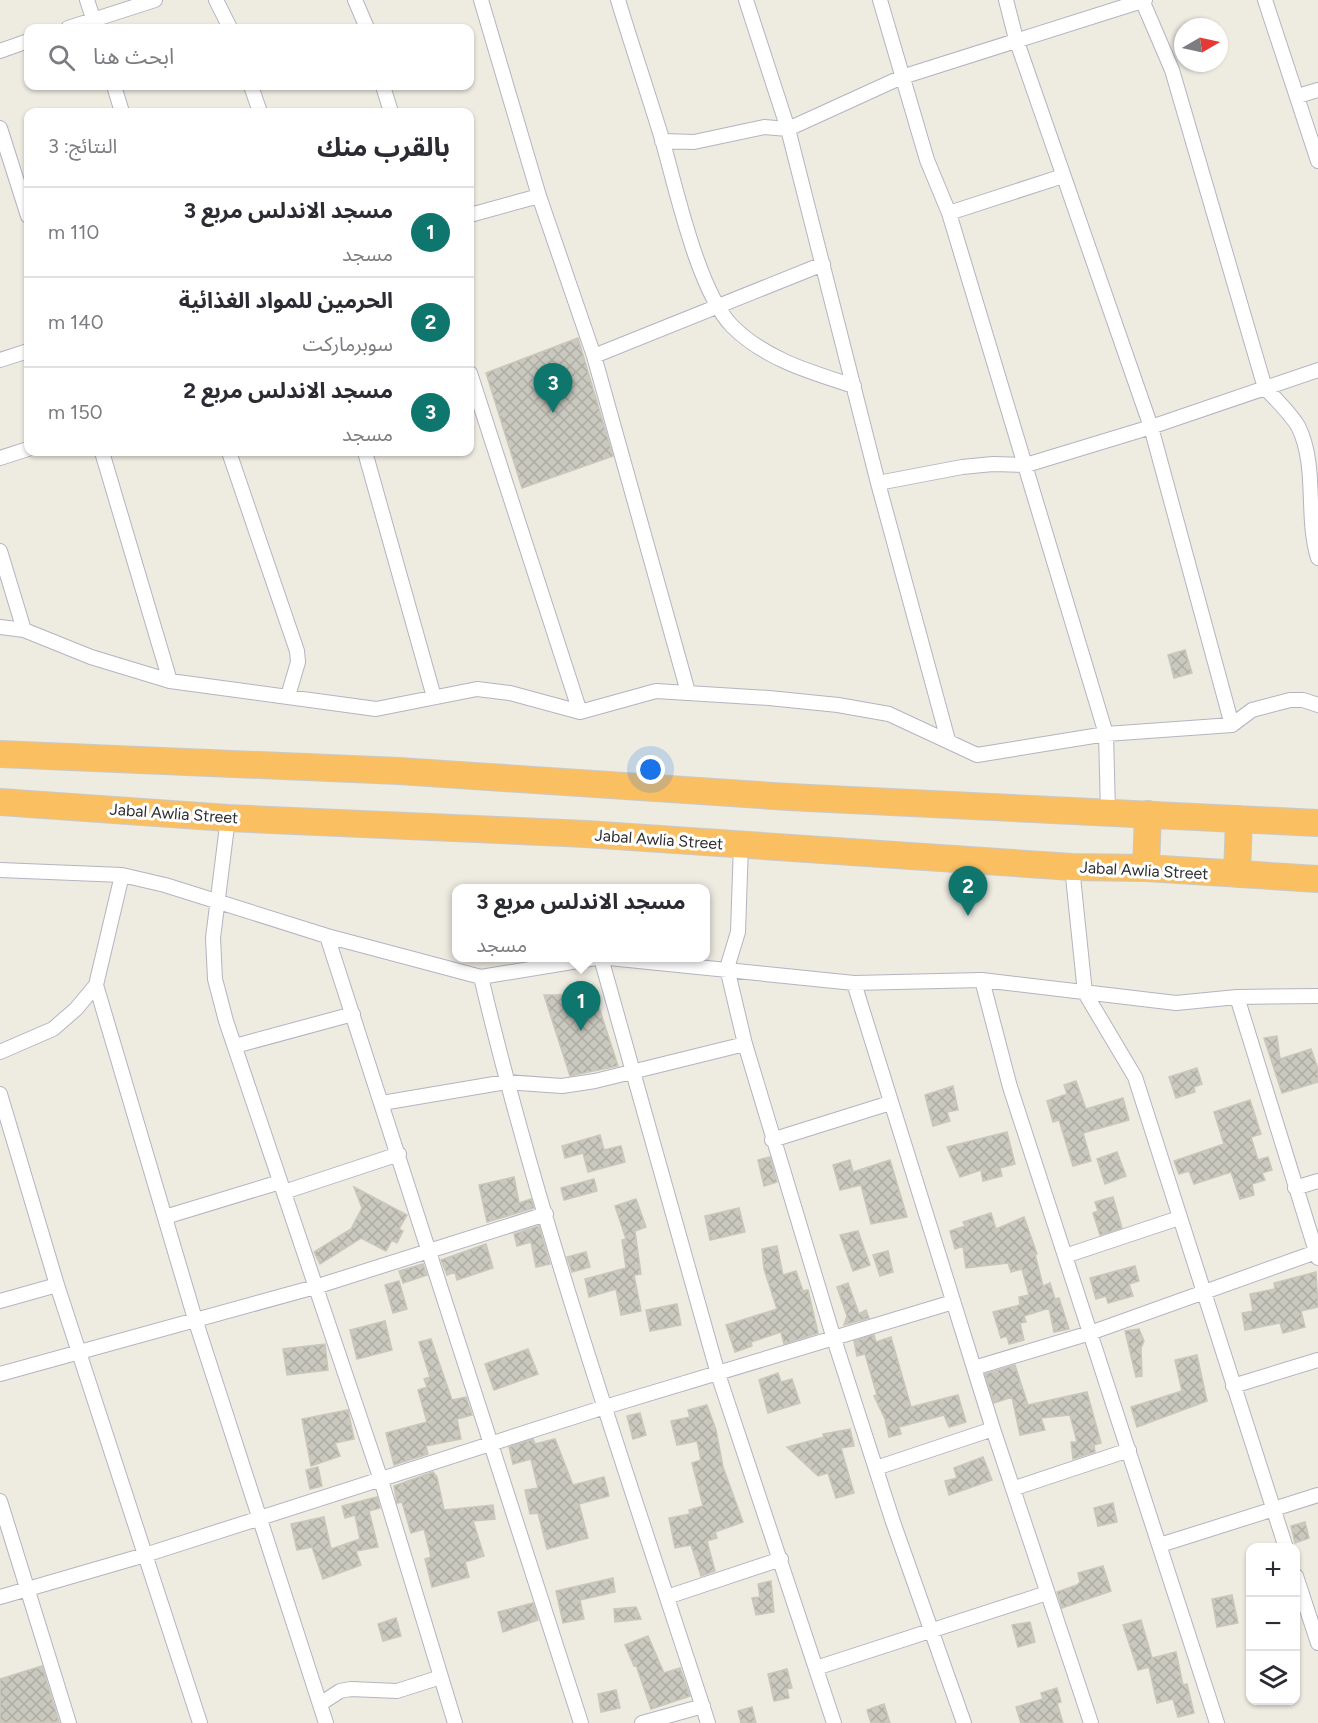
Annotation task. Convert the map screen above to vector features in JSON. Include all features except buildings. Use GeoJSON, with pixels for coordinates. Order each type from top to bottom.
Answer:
{"type":"FeatureCollection","features":[{"type":"Feature","properties":{"kind":"highway"},"geometry":{"type":"LineString","coordinates":[[0,754],[399,771],[789,797],[1318,823]]}},
{"type":"Feature","properties":{"kind":"highway","name":"Jabal Awlia Street"},"geometry":{"type":"LineString","coordinates":[[0,802],[228,818],[574,833],[1072,867],[1146,868],[1318,879]]}},
{"type":"Feature","properties":{"kind":"highway"},"geometry":{"type":"LineString","coordinates":[[1146,868],[1148,814]]}},
{"type":"Feature","properties":{"kind":"highway"},"geometry":{"type":"LineString","coordinates":[[1237,874],[1239,819]]}},
{"type":"Feature","properties":{"kind":"street"},"geometry":{"type":"LineString","coordinates":[[87,0],[95,24],[154,0]]}},
{"type":"Feature","properties":{"kind":"street"},"geometry":{"type":"LineString","coordinates":[[216,0],[228,24]]}},
{"type":"Feature","properties":{"kind":"street"},"geometry":{"type":"LineString","coordinates":[[355,0],[365,24]]}},
{"type":"Feature","properties":{"kind":"street"},"geometry":{"type":"LineString","coordinates":[[481,0],[539,196],[594,356],[688,692]]}},
{"type":"Feature","properties":{"kind":"street"},"geometry":{"type":"LineString","coordinates":[[618,0],[662,141],[674,190],[715,306],[733,327],[762,349],[795,367],[854,386]]}},
{"type":"Feature","properties":{"kind":"street"},"geometry":{"type":"LineString","coordinates":[[746,0],[788,129],[878,483],[948,740]]}},
{"type":"Feature","properties":{"kind":"street"},"geometry":{"type":"LineString","coordinates":[[880,0],[927,160],[949,213],[1106,734],[1108,812]]}},
{"type":"Feature","properties":{"kind":"street"},"geometry":{"type":"LineString","coordinates":[[1006,0],[1016,39],[1151,428],[1232,725]]}},
{"type":"Feature","properties":{"kind":"street"},"geometry":{"type":"LineString","coordinates":[[662,141],[694,142],[764,127],[788,129],[902,76],[1143,0],[1172,70],[1265,388],[1283,405],[1299,428],[1306,448],[1311,473],[1314,545],[1318,558]]}},
{"type":"Feature","properties":{"kind":"street"},"geometry":{"type":"LineString","coordinates":[[1265,0],[1318,161]]}},
{"type":"Feature","properties":{"kind":"street"},"geometry":{"type":"LineString","coordinates":[[0,51],[24,42]]}},
{"type":"Feature","properties":{"kind":"street"},"geometry":{"type":"LineString","coordinates":[[115,90],[121,108]]}},
{"type":"Feature","properties":{"kind":"street"},"geometry":{"type":"LineString","coordinates":[[252,90],[259,108]]}},
{"type":"Feature","properties":{"kind":"street"},"geometry":{"type":"LineString","coordinates":[[384,90],[390,108]]}},
{"type":"Feature","properties":{"kind":"street"},"geometry":{"type":"LineString","coordinates":[[1298,96],[1318,90]]}},
{"type":"Feature","properties":{"kind":"street"},"geometry":{"type":"LineString","coordinates":[[0,128],[24,203]]}},
{"type":"Feature","properties":{"kind":"street"},"geometry":{"type":"LineString","coordinates":[[949,213],[1063,176]]}},
{"type":"Feature","properties":{"kind":"street"},"geometry":{"type":"LineString","coordinates":[[474,214],[539,196]]}},
{"type":"Feature","properties":{"kind":"street"},"geometry":{"type":"LineString","coordinates":[[594,356],[823,264]]}},
{"type":"Feature","properties":{"kind":"street"},"geometry":{"type":"LineString","coordinates":[[0,360],[24,352]]}},
{"type":"Feature","properties":{"kind":"street"},"geometry":{"type":"LineString","coordinates":[[878,483],[962,467],[993,464],[1026,465],[1151,428],[1318,370]]}},
{"type":"Feature","properties":{"kind":"street"},"geometry":{"type":"LineString","coordinates":[[474,385],[580,712]]}},
{"type":"Feature","properties":{"kind":"street"},"geometry":{"type":"LineString","coordinates":[[0,458],[24,450]]}},
{"type":"Feature","properties":{"kind":"street"},"geometry":{"type":"LineString","coordinates":[[103,456],[170,681]]}},
{"type":"Feature","properties":{"kind":"street"},"geometry":{"type":"LineString","coordinates":[[230,456],[297,651],[298,662],[288,696]]}},
{"type":"Feature","properties":{"kind":"street"},"geometry":{"type":"LineString","coordinates":[[366,456],[434,697]]}},
{"type":"Feature","properties":{"kind":"street"},"geometry":{"type":"LineString","coordinates":[[0,551],[24,630]]}},
{"type":"Feature","properties":{"kind":"street"},"geometry":{"type":"LineString","coordinates":[[0,627],[24,630],[91,657],[170,681],[376,709],[477,689],[510,693],[580,712],[656,691],[688,692],[838,705],[889,714],[977,755],[1106,734],[1232,725],[1252,710],[1273,703],[1303,700],[1318,705]]}},
{"type":"Feature","properties":{"kind":"street"},"geometry":{"type":"LineString","coordinates":[[228,818],[213,938],[215,979],[235,1046],[381,1480],[455,1723]]}},
{"type":"Feature","properties":{"kind":"street"},"geometry":{"type":"LineString","coordinates":[[741,844],[738,932],[727,968],[745,1044],[772,1140],[834,1339],[964,1723]]}},
{"type":"Feature","properties":{"kind":"street"},"geometry":{"type":"LineString","coordinates":[[1072,867],[1085,993],[1135,1077],[1284,1543]]}},
{"type":"Feature","properties":{"kind":"street"},"geometry":{"type":"LineString","coordinates":[[0,870],[122,875],[217,901],[327,936],[481,977],[567,962]]}},
{"type":"Feature","properties":{"kind":"street"},"geometry":{"type":"LineString","coordinates":[[0,1052],[53,1029],[76,1009],[96,985],[122,875]]}},
{"type":"Feature","properties":{"kind":"street"},"geometry":{"type":"LineString","coordinates":[[327,936],[581,1723]]}},
{"type":"Feature","properties":{"kind":"street"},"geometry":{"type":"LineString","coordinates":[[602,962],[718,1374],[834,1723]]}},
{"type":"Feature","properties":{"kind":"street"},"geometry":{"type":"LineString","coordinates":[[663,962],[854,983],[982,980],[1176,1003],[1237,997],[1318,996]]}},
{"type":"Feature","properties":{"kind":"street"},"geometry":{"type":"LineString","coordinates":[[481,977],[506,1082],[546,1214],[605,1407],[708,1723]]}},
{"type":"Feature","properties":{"kind":"street"},"geometry":{"type":"LineString","coordinates":[[982,980],[1010,1088],[1217,1723]]}},
{"type":"Feature","properties":{"kind":"street"},"geometry":{"type":"LineString","coordinates":[[854,983],[993,1429],[1015,1488],[1047,1593],[1091,1723]]}},
{"type":"Feature","properties":{"kind":"street"},"geometry":{"type":"LineString","coordinates":[[96,985],[195,1319],[326,1723]]}},
{"type":"Feature","properties":{"kind":"street"},"geometry":{"type":"LineString","coordinates":[[974,1368],[1090,1333],[1203,1292],[1317,1255],[1237,997]]}},
{"type":"Feature","properties":{"kind":"street"},"geometry":{"type":"LineString","coordinates":[[235,1046],[352,1014]]}},
{"type":"Feature","properties":{"kind":"street"},"geometry":{"type":"LineString","coordinates":[[382,1103],[506,1082],[562,1086],[632,1074],[745,1044]]}},
{"type":"Feature","properties":{"kind":"street"},"geometry":{"type":"LineString","coordinates":[[0,1094],[57,1285],[200,1723]]}},
{"type":"Feature","properties":{"kind":"street"},"geometry":{"type":"LineString","coordinates":[[772,1140],[890,1103]]}},
{"type":"Feature","properties":{"kind":"street"},"geometry":{"type":"LineString","coordinates":[[165,1217],[399,1154]]}},
{"type":"Feature","properties":{"kind":"street"},"geometry":{"type":"LineString","coordinates":[[1295,1188],[1318,1181]]}},
{"type":"Feature","properties":{"kind":"street"},"geometry":{"type":"LineString","coordinates":[[0,1374],[315,1287],[546,1214]]}},
{"type":"Feature","properties":{"kind":"street"},"geometry":{"type":"LineString","coordinates":[[1065,1256],[1179,1218]]}},
{"type":"Feature","properties":{"kind":"street"},"geometry":{"type":"LineString","coordinates":[[0,1301],[57,1285]]}},
{"type":"Feature","properties":{"kind":"street"},"geometry":{"type":"LineString","coordinates":[[0,1597],[144,1555],[605,1407],[953,1302]]}},
{"type":"Feature","properties":{"kind":"street"},"geometry":{"type":"LineString","coordinates":[[1233,1386],[1318,1360]]}},
{"type":"Feature","properties":{"kind":"street"},"geometry":{"type":"LineString","coordinates":[[876,1468],[993,1429]]}},
{"type":"Feature","properties":{"kind":"street"},"geometry":{"type":"LineString","coordinates":[[1015,1488],[1129,1450]]}},
{"type":"Feature","properties":{"kind":"street"},"geometry":{"type":"LineString","coordinates":[[1160,1545],[1318,1496]]}},
{"type":"Feature","properties":{"kind":"street"},"geometry":{"type":"LineString","coordinates":[[0,1501],[69,1723]]}},
{"type":"Feature","properties":{"kind":"street"},"geometry":{"type":"LineString","coordinates":[[667,1597],[781,1559]]}},
{"type":"Feature","properties":{"kind":"street"},"geometry":{"type":"LineString","coordinates":[[1300,1588],[1318,1643]]}},
{"type":"Feature","properties":{"kind":"street"},"geometry":{"type":"LineString","coordinates":[[816,1668],[1047,1593]]}},
{"type":"Feature","properties":{"kind":"street"},"geometry":{"type":"LineString","coordinates":[[320,1704],[340,1691],[351,1689],[397,1691],[441,1677]]}},
{"type":"Feature","properties":{"kind":"street"},"geometry":{"type":"LineString","coordinates":[[642,1723],[702,1706]]}},
{"type":"Feature","properties":{"kind":"place","name":"مسجد الاندلس مربع 2"},"geometry":{"type":"Point","coordinates":[553,413]}},
{"type":"Feature","properties":{"kind":"place","name":"الحرمين للمواد الغذائية"},"geometry":{"type":"Point","coordinates":[968,916]}},
{"type":"Feature","properties":{"kind":"place","name":"مسجد الاندلس مربع 3"},"geometry":{"type":"Point","coordinates":[581,1031]}}]}
